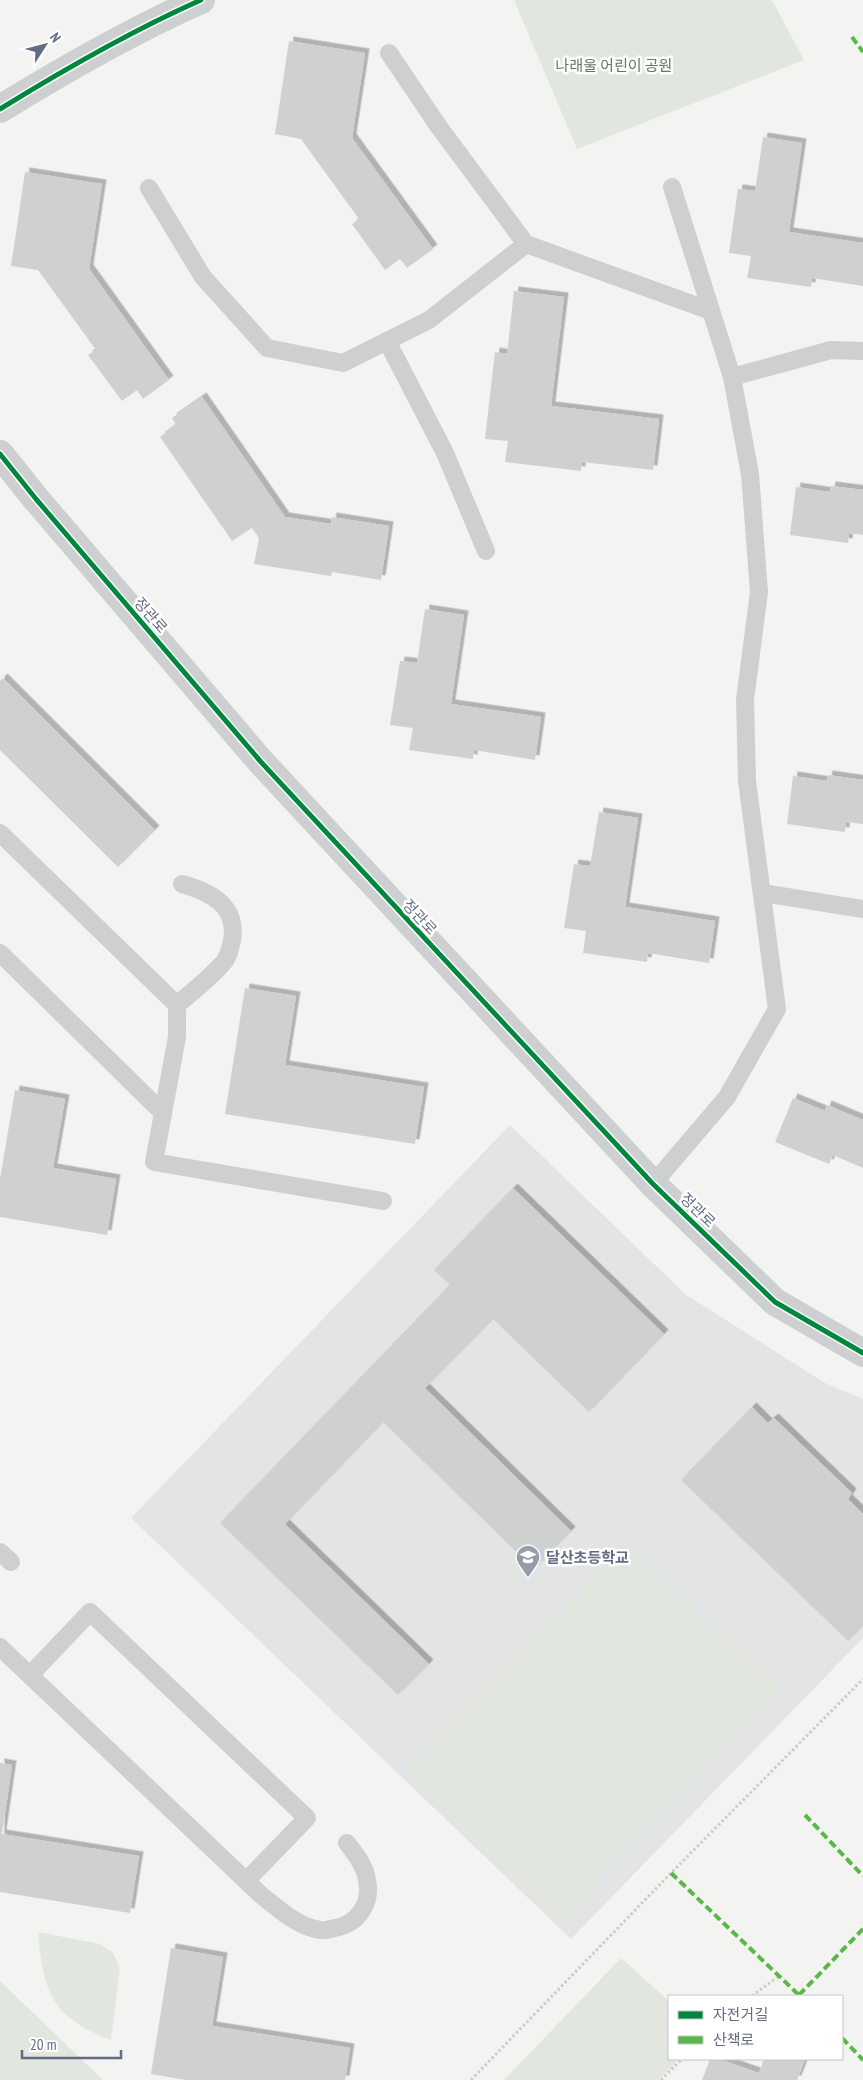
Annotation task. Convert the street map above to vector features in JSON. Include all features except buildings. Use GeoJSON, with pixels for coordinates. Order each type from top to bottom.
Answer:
{"type":"FeatureCollection","features":[{"type":"Feature","properties":{"kind":"street"},"geometry":{"type":"LineString","coordinates":[[0,110],[64,70],[170,14],[201,0]]}},
{"type":"Feature","properties":{"kind":"street","name":"정관로"},"geometry":{"type":"LineString","coordinates":[[0,454],[36,499],[261,762],[653,1184],[775,1302],[863,1353]]}},
{"type":"Feature","properties":{"kind":"lane"},"geometry":{"type":"LineString","coordinates":[[389,52],[439,127],[526,244],[711,311]]}},
{"type":"Feature","properties":{"kind":"lane"},"geometry":{"type":"LineString","coordinates":[[653,1184],[727,1097],[777,1009],[747,781],[746,700],[759,592],[750,474],[732,377],[672,187]]}},
{"type":"Feature","properties":{"kind":"lane"},"geometry":{"type":"LineString","coordinates":[[149,188],[203,277],[267,348],[343,363],[429,320],[526,244]]}},
{"type":"Feature","properties":{"kind":"lane"},"geometry":{"type":"LineString","coordinates":[[387,341],[445,453],[486,551]]}},
{"type":"Feature","properties":{"kind":"lane"},"geometry":{"type":"LineString","coordinates":[[732,377],[831,350],[863,351]]}},
{"type":"Feature","properties":{"kind":"lane"},"geometry":{"type":"LineString","coordinates":[[0,833],[177,1005],[177,1037],[154,1162],[383,1201]]}},
{"type":"Feature","properties":{"kind":"lane"},"geometry":{"type":"LineString","coordinates":[[177,1005],[225,962],[233,932],[229,915],[220,901],[201,889],[182,884]]}},
{"type":"Feature","properties":{"kind":"lane"},"geometry":{"type":"LineString","coordinates":[[762,893],[863,909]]}},
{"type":"Feature","properties":{"kind":"lane"},"geometry":{"type":"LineString","coordinates":[[0,953],[163,1113]]}},
{"type":"Feature","properties":{"kind":"lane"},"geometry":{"type":"LineString","coordinates":[[30,1675],[90,1612],[98,1619],[306,1818],[246,1881]]}},
{"type":"Feature","properties":{"kind":"lane"},"geometry":{"type":"LineString","coordinates":[[0,1647],[260,1895],[294,1921],[321,1931],[344,1926],[361,1914],[367,1898],[368,1880],[359,1858],[347,1842]]}},
{"type":"Feature","properties":{"kind":"path"},"geometry":{"type":"LineString","coordinates":[[471,2080],[671,1872],[863,1679]]}},
{"type":"Feature","properties":{"kind":"path"},"geometry":{"type":"LineString","coordinates":[[753,1995],[779,1976]]}},
{"type":"Feature","properties":{"kind":"path"},"geometry":{"type":"LineString","coordinates":[[661,2080],[681,2060]]}},
{"type":"Feature","properties":{"kind":"shaded area","name":"달산초등학교"},"geometry":{"type":"Polygon","coordinates":[[[510,1125],[685,1294],[825,1383],[863,1399],[863,1638],[571,1939],[131,1518],[510,1125]]]}},
{"type":"Feature","properties":{"kind":"green space","name":"나래울 어린이 공원"},"geometry":{"type":"Polygon","coordinates":[[[514,0],[772,0],[804,60],[577,149],[514,0]]]}},
{"type":"Feature","properties":{"kind":"green space"},"geometry":{"type":"Polygon","coordinates":[[[627,1544],[779,1692],[559,1919],[407,1771],[627,1544]]]}},
{"type":"Feature","properties":{"kind":"green space"},"geometry":{"type":"Polygon","coordinates":[[[38,1932],[100,1944],[113,1953],[120,1967],[111,2040],[91,2032],[75,2022],[63,2012],[54,2000],[43,1971],[38,1932]]]}},
{"type":"Feature","properties":{"kind":"green space"},"geometry":{"type":"Polygon","coordinates":[[[621,1958],[668,2000],[668,2060],[678,2060],[659,2080],[504,2080],[621,1958]]]}},
{"type":"Feature","properties":{"kind":"green space"},"geometry":{"type":"Polygon","coordinates":[[[0,1981],[103,2080],[0,2080],[0,1981]]]}},
{"type":"Feature","properties":{"kind":"marked path"},"geometry":{"type":"LineString","coordinates":[[852,37],[863,52]]}},
{"type":"Feature","properties":{"kind":"marked path"},"geometry":{"type":"LineString","coordinates":[[805,1815],[863,1876]]}},
{"type":"Feature","properties":{"kind":"marked path"},"geometry":{"type":"LineString","coordinates":[[671,1873],[799,1995]]}},
{"type":"Feature","properties":{"kind":"marked path"},"geometry":{"type":"LineString","coordinates":[[799,1995],[863,1929]]}},
{"type":"Feature","properties":{"kind":"marked path"},"geometry":{"type":"LineString","coordinates":[[843,2039],[863,2060]]}},
{"type":"Feature","properties":{"kind":"cycle path"},"geometry":{"type":"LineString","coordinates":[[0,109],[99,51],[149,24],[201,0]]}},
{"type":"Feature","properties":{"kind":"cycle path"},"geometry":{"type":"LineString","coordinates":[[0,454],[36,499],[261,762],[653,1184],[775,1302],[863,1353]]}},
{"type":"Feature","properties":{"kind":"place","name":"달산초등학교"},"geometry":{"type":"Point","coordinates":[528,1578]}}]}
